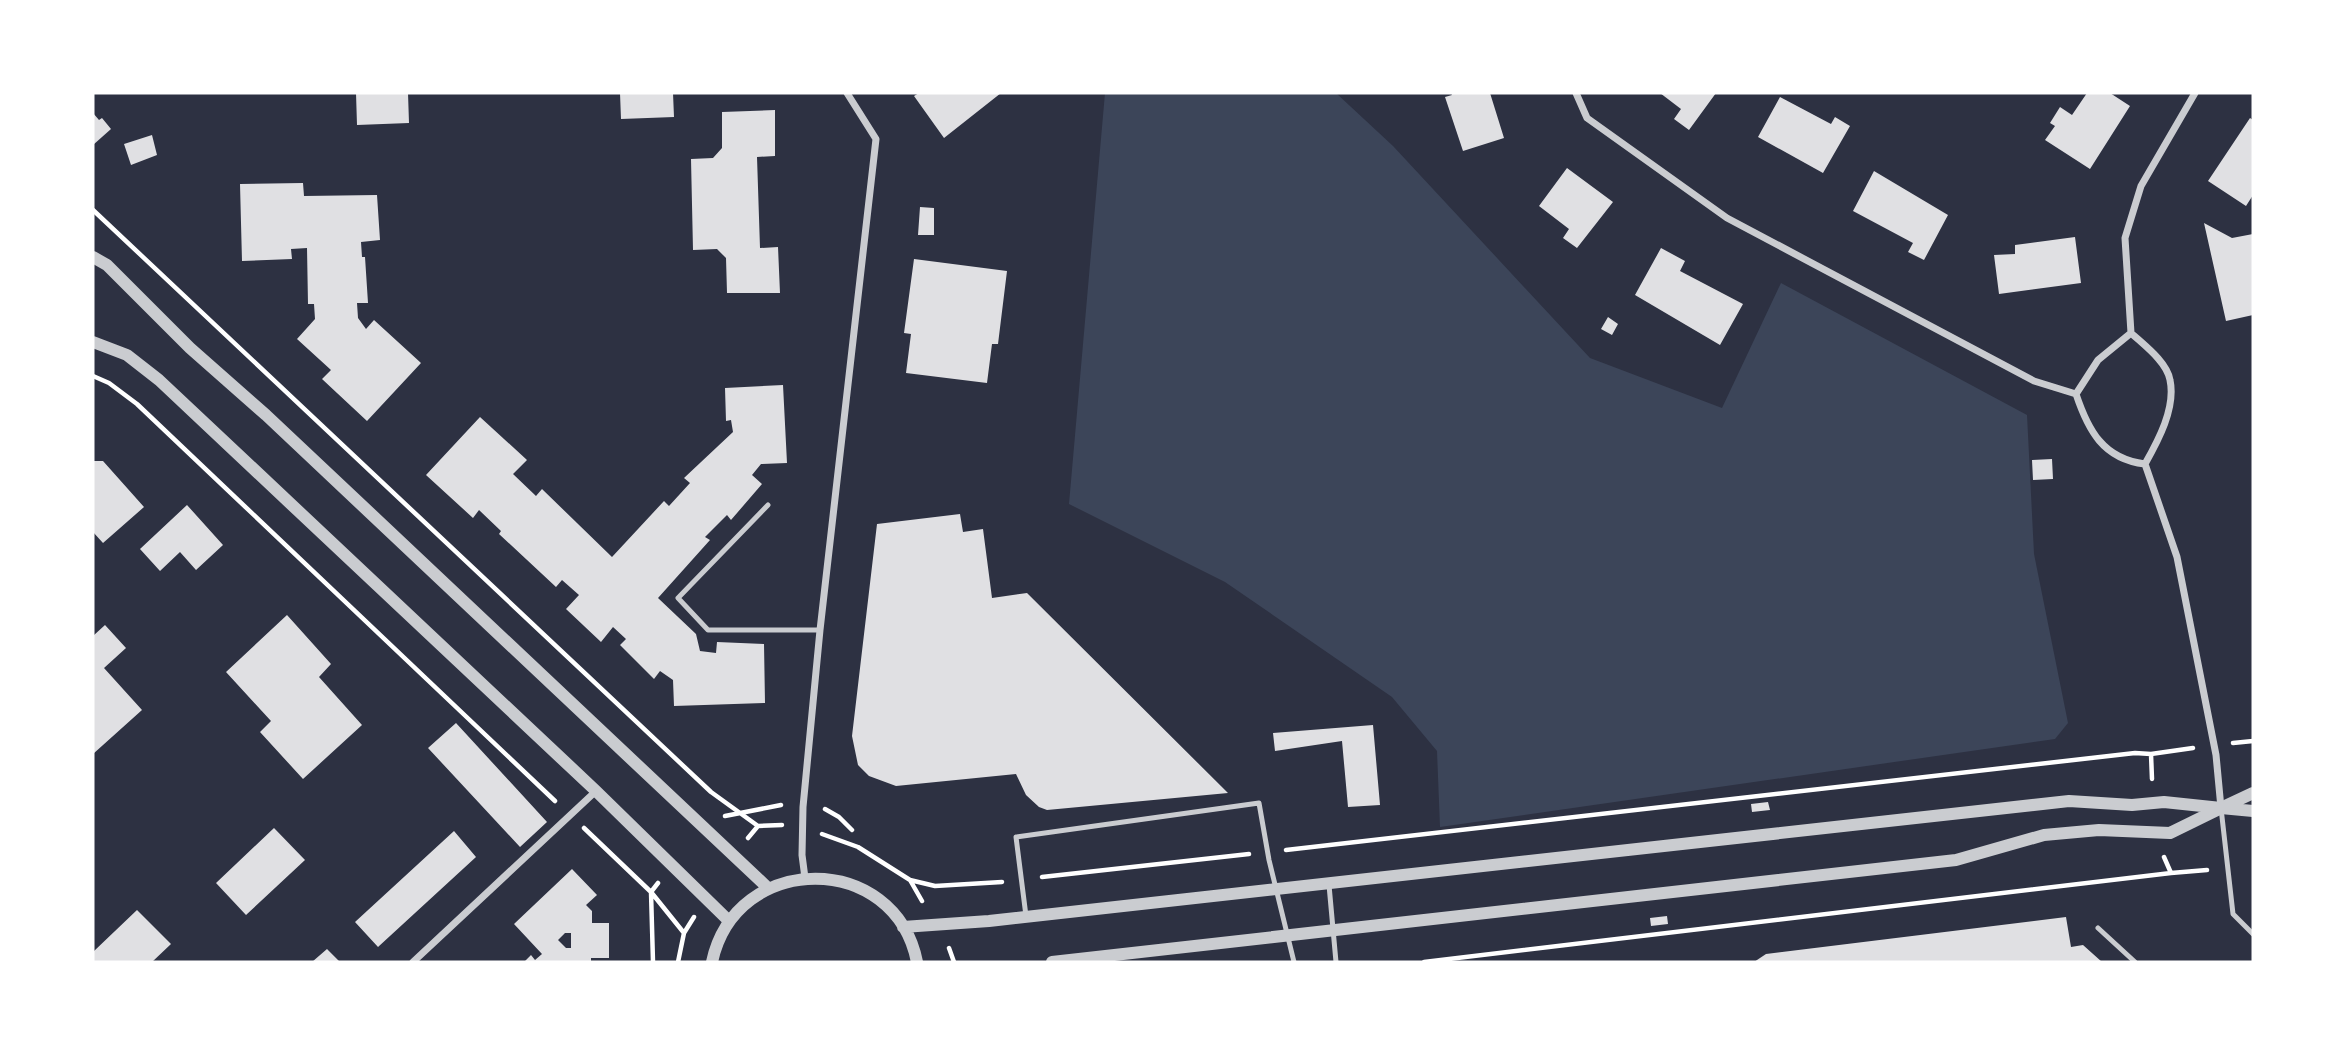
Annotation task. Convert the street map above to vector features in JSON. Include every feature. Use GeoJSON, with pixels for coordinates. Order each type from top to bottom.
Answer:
{"type":"FeatureCollection","features":[{"type":"Feature","properties":{"kind":"street"},"geometry":{"type":"LineString","coordinates":[[805,878],[802,855],[803,807],[820,630],[876,139],[847,93]]}},
{"type":"Feature","properties":{"kind":"street"},"geometry":{"type":"LineString","coordinates":[[1576,93],[1587,118],[1727,218],[2035,381],[2076,394]]}},
{"type":"Feature","properties":{"kind":"street"},"geometry":{"type":"LineString","coordinates":[[2195,93],[2141,186],[2125,238],[2131,333],[2156,357],[2171,379],[2168,409],[2158,440],[2145,464],[2177,557],[2216,755],[2221,808]]}},
{"type":"Feature","properties":{"kind":"street"},"geometry":{"type":"LineString","coordinates":[[93,257],[107,265],[190,348],[266,415],[768,888]]}},
{"type":"Feature","properties":{"kind":"street"},"geometry":{"type":"LineString","coordinates":[[2076,394],[2098,360],[2131,333]]}},
{"type":"Feature","properties":{"kind":"street"},"geometry":{"type":"LineString","coordinates":[[93,342],[127,355],[159,380],[596,791],[729,921]]}},
{"type":"Feature","properties":{"kind":"street"},"geometry":{"type":"LineString","coordinates":[[2076,394],[2087,427],[2107,449],[2130,462],[2145,464]]}},
{"type":"Feature","properties":{"kind":"street"},"geometry":{"type":"LineString","coordinates":[[412,962],[596,791]]}},
{"type":"Feature","properties":{"kind":"street"},"geometry":{"type":"LineString","coordinates":[[1052,962],[1956,860],[2044,835],[2072,830],[2169,833],[2253,793]]}},
{"type":"Feature","properties":{"kind":"street"},"geometry":{"type":"LineString","coordinates":[[903,927],[1027,917],[1275,890],[2069,800],[2132,804],[2164,802],[2253,811]]}},
{"type":"Feature","properties":{"kind":"street"},"geometry":{"type":"LineString","coordinates":[[712,962],[729,921],[746,902],[768,888],[805,878],[834,879],[861,888],[884,905],[903,927],[917,962]]}},
{"type":"Feature","properties":{"kind":"lane"},"geometry":{"type":"LineString","coordinates":[[768,505],[678,598],[708,630],[820,630]]}},
{"type":"Feature","properties":{"kind":"lane"},"geometry":{"type":"LineString","coordinates":[[1027,917],[1016,837],[1259,803],[1275,890],[1294,962]]}},
{"type":"Feature","properties":{"kind":"lane"},"geometry":{"type":"LineString","coordinates":[[2221,808],[2233,914],[2253,934]]}},
{"type":"Feature","properties":{"kind":"lane"},"geometry":{"type":"LineString","coordinates":[[1328,883],[1336,962]]}},
{"type":"Feature","properties":{"kind":"lane"},"geometry":{"type":"LineString","coordinates":[[2098,928],[2135,962]]}},
{"type":"Feature","properties":{"kind":"path"},"geometry":{"type":"LineString","coordinates":[[93,209],[711,792],[758,826]]}},
{"type":"Feature","properties":{"kind":"path"},"geometry":{"type":"LineString","coordinates":[[93,376],[109,383],[137,404],[651,892],[684,933]]}},
{"type":"Feature","properties":{"kind":"path"},"geometry":{"type":"LineString","coordinates":[[910,880],[935,886],[1022,880],[2151,754]]}},
{"type":"Feature","properties":{"kind":"path"},"geometry":{"type":"LineString","coordinates":[[1424,962],[2171,873]]}},
{"type":"Feature","properties":{"kind":"shaded area"},"geometry":{"type":"Polygon","coordinates":[[[1105,93],[1336,93],[1393,146],[1590,358],[1722,408],[1781,283],[2027,415],[2034,554],[2068,723],[2055,739],[1440,827],[1437,751],[1392,697],[1225,582],[1069,504],[1105,93]]]}},
{"type":"Feature","properties":{"kind":"building"},"geometry":{"type":"Polygon","coordinates":[[[356,93],[408,93],[409,123],[357,125],[356,93]]]}},
{"type":"Feature","properties":{"kind":"building"},"geometry":{"type":"Polygon","coordinates":[[[620,93],[673,93],[674,117],[621,119],[620,93]]]}},
{"type":"Feature","properties":{"kind":"building"},"geometry":{"type":"Polygon","coordinates":[[[919,93],[1001,93],[944,138],[914,96],[919,93]]]}},
{"type":"Feature","properties":{"kind":"building"},"geometry":{"type":"Polygon","coordinates":[[[1451,93],[1490,93],[1504,138],[1463,151],[1445,97],[1452,95],[1451,93]]]}},
{"type":"Feature","properties":{"kind":"building"},"geometry":{"type":"Polygon","coordinates":[[[1660,93],[1716,93],[1689,130],[1674,119],[1681,109],[1660,93]]]}},
{"type":"Feature","properties":{"kind":"building"},"geometry":{"type":"Polygon","coordinates":[[[2087,93],[2110,93],[2130,106],[2090,169],[2045,140],[2055,126],[2050,123],[2060,107],[2072,115],[2087,93]]]}},
{"type":"Feature","properties":{"kind":"building"},"geometry":{"type":"Polygon","coordinates":[[[1780,97],[1831,124],[1835,117],[1850,126],[1823,173],[1758,137],[1780,97]]]}},
{"type":"Feature","properties":{"kind":"building"},"geometry":{"type":"Polygon","coordinates":[[[775,110],[775,156],[757,157],[760,248],[778,247],[780,293],[727,293],[726,258],[717,249],[693,250],[691,159],[713,158],[722,148],[722,112],[775,110]]]}},
{"type":"Feature","properties":{"kind":"building"},"geometry":{"type":"Polygon","coordinates":[[[93,113],[99,120],[102,118],[111,129],[93,145],[93,113]]]}},
{"type":"Feature","properties":{"kind":"building"},"geometry":{"type":"Polygon","coordinates":[[[2250,118],[2253,120],[2253,195],[2246,206],[2208,181],[2250,118]]]}},
{"type":"Feature","properties":{"kind":"building"},"geometry":{"type":"Polygon","coordinates":[[[152,135],[157,155],[131,165],[124,144],[152,135]]]}},
{"type":"Feature","properties":{"kind":"building"},"geometry":{"type":"Polygon","coordinates":[[[1567,168],[1613,202],[1577,248],[1563,238],[1569,229],[1539,206],[1567,168]]]}},
{"type":"Feature","properties":{"kind":"building"},"geometry":{"type":"Polygon","coordinates":[[[1874,171],[1948,215],[1924,260],[1908,252],[1913,243],[1853,211],[1874,171]]]}},
{"type":"Feature","properties":{"kind":"building"},"geometry":{"type":"Polygon","coordinates":[[[303,183],[304,196],[377,195],[380,240],[361,242],[362,257],[365,257],[368,303],[357,303],[358,318],[366,329],[374,320],[421,363],[367,421],[322,379],[331,370],[297,339],[315,319],[314,304],[308,304],[307,248],[291,249],[292,259],[242,261],[240,184],[303,183]]]}},
{"type":"Feature","properties":{"kind":"building"},"geometry":{"type":"Polygon","coordinates":[[[920,207],[934,208],[934,235],[918,235],[920,207]]]}},
{"type":"Feature","properties":{"kind":"building"},"geometry":{"type":"Polygon","coordinates":[[[2204,223],[2232,238],[2253,234],[2253,315],[2226,321],[2204,223]]]}},
{"type":"Feature","properties":{"kind":"building"},"geometry":{"type":"Polygon","coordinates":[[[2075,237],[2081,283],[1999,294],[1994,255],[2015,254],[2015,245],[2075,237]]]}},
{"type":"Feature","properties":{"kind":"building"},"geometry":{"type":"Polygon","coordinates":[[[1661,248],[1685,261],[1680,271],[1743,304],[1720,345],[1635,295],[1661,248]]]}},
{"type":"Feature","properties":{"kind":"building"},"geometry":{"type":"Polygon","coordinates":[[[914,259],[1007,271],[998,344],[992,344],[987,383],[906,373],[911,334],[904,333],[914,259]]]}},
{"type":"Feature","properties":{"kind":"building"},"geometry":{"type":"Polygon","coordinates":[[[1608,317],[1618,324],[1612,335],[1601,329],[1608,317]]]}},
{"type":"Feature","properties":{"kind":"building"},"geometry":{"type":"Polygon","coordinates":[[[783,385],[787,463],[761,464],[752,475],[762,484],[731,520],[727,515],[705,537],[710,540],[658,598],[696,634],[700,651],[716,653],[717,642],[764,644],[765,703],[674,706],[673,680],[660,671],[654,679],[620,645],[626,639],[613,627],[601,642],[566,609],[579,595],[562,580],[556,587],[499,534],[501,531],[479,510],[473,518],[426,475],[480,417],[527,460],[513,474],[536,496],[542,489],[612,557],[664,501],[669,506],[690,483],[684,478],[733,432],[731,420],[726,421],[725,388],[783,385]]]}},
{"type":"Feature","properties":{"kind":"building"},"geometry":{"type":"Polygon","coordinates":[[[2052,459],[2053,479],[2033,480],[2032,460],[2052,459]]]}},
{"type":"Feature","properties":{"kind":"building"},"geometry":{"type":"Polygon","coordinates":[[[93,461],[103,461],[144,507],[103,543],[93,532],[93,461]]]}},
{"type":"Feature","properties":{"kind":"building"},"geometry":{"type":"Polygon","coordinates":[[[187,505],[223,545],[196,570],[180,552],[160,571],[140,549],[187,505]]]}},
{"type":"Feature","properties":{"kind":"building"},"geometry":{"type":"Polygon","coordinates":[[[960,514],[963,532],[983,529],[992,598],[1027,593],[1228,793],[1047,810],[1039,807],[1026,795],[1016,774],[896,786],[869,776],[858,765],[852,736],[877,524],[960,514]]]}},
{"type":"Feature","properties":{"kind":"building"},"geometry":{"type":"Polygon","coordinates":[[[287,615],[331,664],[319,677],[362,725],[303,779],[260,732],[271,721],[226,672],[287,615]]]}},
{"type":"Feature","properties":{"kind":"building"},"geometry":{"type":"Polygon","coordinates":[[[105,625],[126,648],[104,668],[142,710],[93,754],[93,636],[105,625]]]}},
{"type":"Feature","properties":{"kind":"building"},"geometry":{"type":"Polygon","coordinates":[[[456,723],[547,822],[520,847],[428,748],[456,723]]]}},
{"type":"Feature","properties":{"kind":"building"},"geometry":{"type":"Polygon","coordinates":[[[1373,725],[1380,805],[1348,807],[1342,741],[1275,751],[1273,733],[1373,725]]]}},
{"type":"Feature","properties":{"kind":"building"},"geometry":{"type":"Polygon","coordinates":[[[1768,802],[1770,810],[1752,812],[1751,804],[1768,802]]]}},
{"type":"Feature","properties":{"kind":"building"},"geometry":{"type":"Polygon","coordinates":[[[274,828],[305,860],[246,915],[216,883],[274,828]]]}},
{"type":"Feature","properties":{"kind":"building"},"geometry":{"type":"Polygon","coordinates":[[[454,831],[476,857],[378,947],[355,922],[454,831]]]}},
{"type":"Feature","properties":{"kind":"building"},"geometry":{"type":"Polygon","coordinates":[[[572,869],[597,895],[586,905],[592,911],[592,923],[609,923],[609,958],[591,958],[591,962],[524,962],[531,955],[535,960],[542,954],[514,924],[572,869]],[[565,933],[558,940],[566,948],[571,948],[571,933],[565,933]]]}},
{"type":"Feature","properties":{"kind":"building"},"geometry":{"type":"Polygon","coordinates":[[[137,910],[171,944],[152,962],[93,962],[93,952],[137,910]]]}},
{"type":"Feature","properties":{"kind":"building"},"geometry":{"type":"Polygon","coordinates":[[[1667,916],[1668,924],[1651,926],[1650,918],[1667,916]]]}},
{"type":"Feature","properties":{"kind":"building"},"geometry":{"type":"Polygon","coordinates":[[[2066,917],[2071,947],[2083,945],[2102,962],[1754,962],[1766,954],[2066,917]]]}},
{"type":"Feature","properties":{"kind":"building"},"geometry":{"type":"Polygon","coordinates":[[[327,949],[340,962],[312,962],[327,949]]]}}]}
